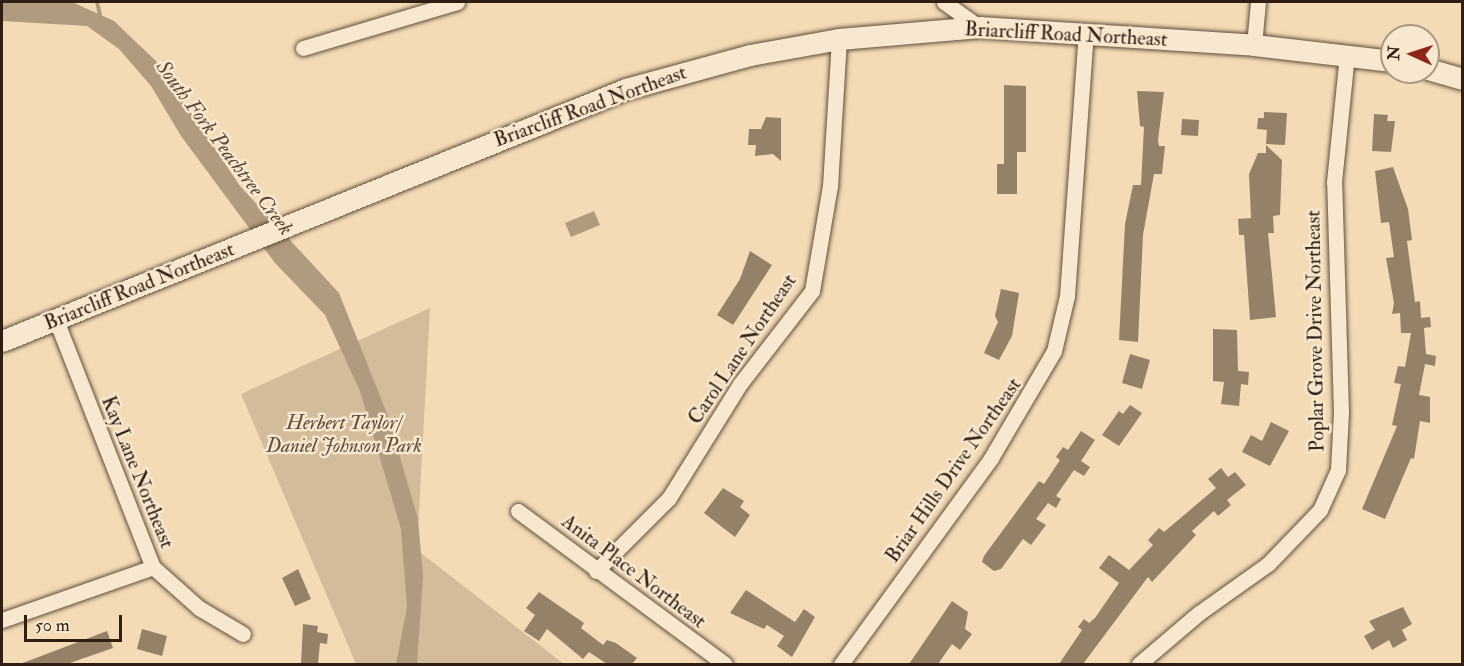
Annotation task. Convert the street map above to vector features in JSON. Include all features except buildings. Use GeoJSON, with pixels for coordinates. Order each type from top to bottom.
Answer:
{"type":"FeatureCollection","features":[{"type":"Feature","properties":{"kind":"main road","name":"Briarcliff Road Northeast"},"geometry":{"type":"LineString","coordinates":[[2,341],[626,89],[750,55],[839,39],[979,27],[1254,45],[1380,59]]}},
{"type":"Feature","properties":{"kind":"main road"},"geometry":{"type":"LineString","coordinates":[[1440,73],[1462,79]]}},
{"type":"Feature","properties":{"kind":"street"},"geometry":{"type":"LineString","coordinates":[[303,48],[457,2]]}},
{"type":"Feature","properties":{"kind":"street"},"geometry":{"type":"LineString","coordinates":[[944,2],[979,27]]}},
{"type":"Feature","properties":{"kind":"street"},"geometry":{"type":"LineString","coordinates":[[1254,45],[1258,2]]}},
{"type":"Feature","properties":{"kind":"street","name":"Briar Hills Drive Northeast"},"geometry":{"type":"LineString","coordinates":[[841,664],[991,458],[1054,351],[1067,296],[1086,33]]}},
{"type":"Feature","properties":{"kind":"street","name":"Carol Lane Northeast"},"geometry":{"type":"LineString","coordinates":[[596,571],[669,498],[740,384],[812,291],[830,186],[839,39]]}},
{"type":"Feature","properties":{"kind":"street","name":"Poplar Grove Drive Northeast"},"geometry":{"type":"LineString","coordinates":[[1139,664],[1199,613],[1268,564],[1320,510],[1338,470],[1341,412],[1334,182],[1347,55]]}},
{"type":"Feature","properties":{"kind":"street","name":"Kay Lane Northeast"},"geometry":{"type":"LineString","coordinates":[[56,320],[153,567],[199,608],[243,634]]}},
{"type":"Feature","properties":{"kind":"street","name":"Anita Place Northeast"},"geometry":{"type":"LineString","coordinates":[[518,511],[596,571],[725,664]]}},
{"type":"Feature","properties":{"kind":"street"},"geometry":{"type":"LineString","coordinates":[[2,620],[153,567]]}},
{"type":"Feature","properties":{"kind":"green space","name":"Herbert Taylor/ Daniel Johnson Park"},"geometry":{"type":"Polygon","coordinates":[[[430,308],[417,550],[564,664],[356,664],[241,394],[430,308]]]}},
{"type":"Feature","properties":{"kind":"shaded area"},"geometry":{"type":"Polygon","coordinates":[[[2,2],[72,2],[114,21],[156,61],[240,186],[339,293],[388,416],[418,519],[423,577],[417,664],[396,664],[407,607],[401,529],[360,391],[325,315],[275,263],[181,136],[151,86],[119,49],[87,26],[2,21],[2,2]]]}},
{"type":"Feature","properties":{"kind":"shaded area"},"geometry":{"type":"Polygon","coordinates":[[[594,211],[600,225],[571,237],[565,223],[594,211]]]}},
{"type":"Feature","properties":{"kind":"waterway"},"geometry":{"type":"LineString","coordinates":[[97,2],[100,15]]}},
{"type":"Feature","properties":{"kind":"water label","name":"South Fork Peachtree Creek"},"geometry":{"type":"Point","coordinates":[224,148]}}]}
